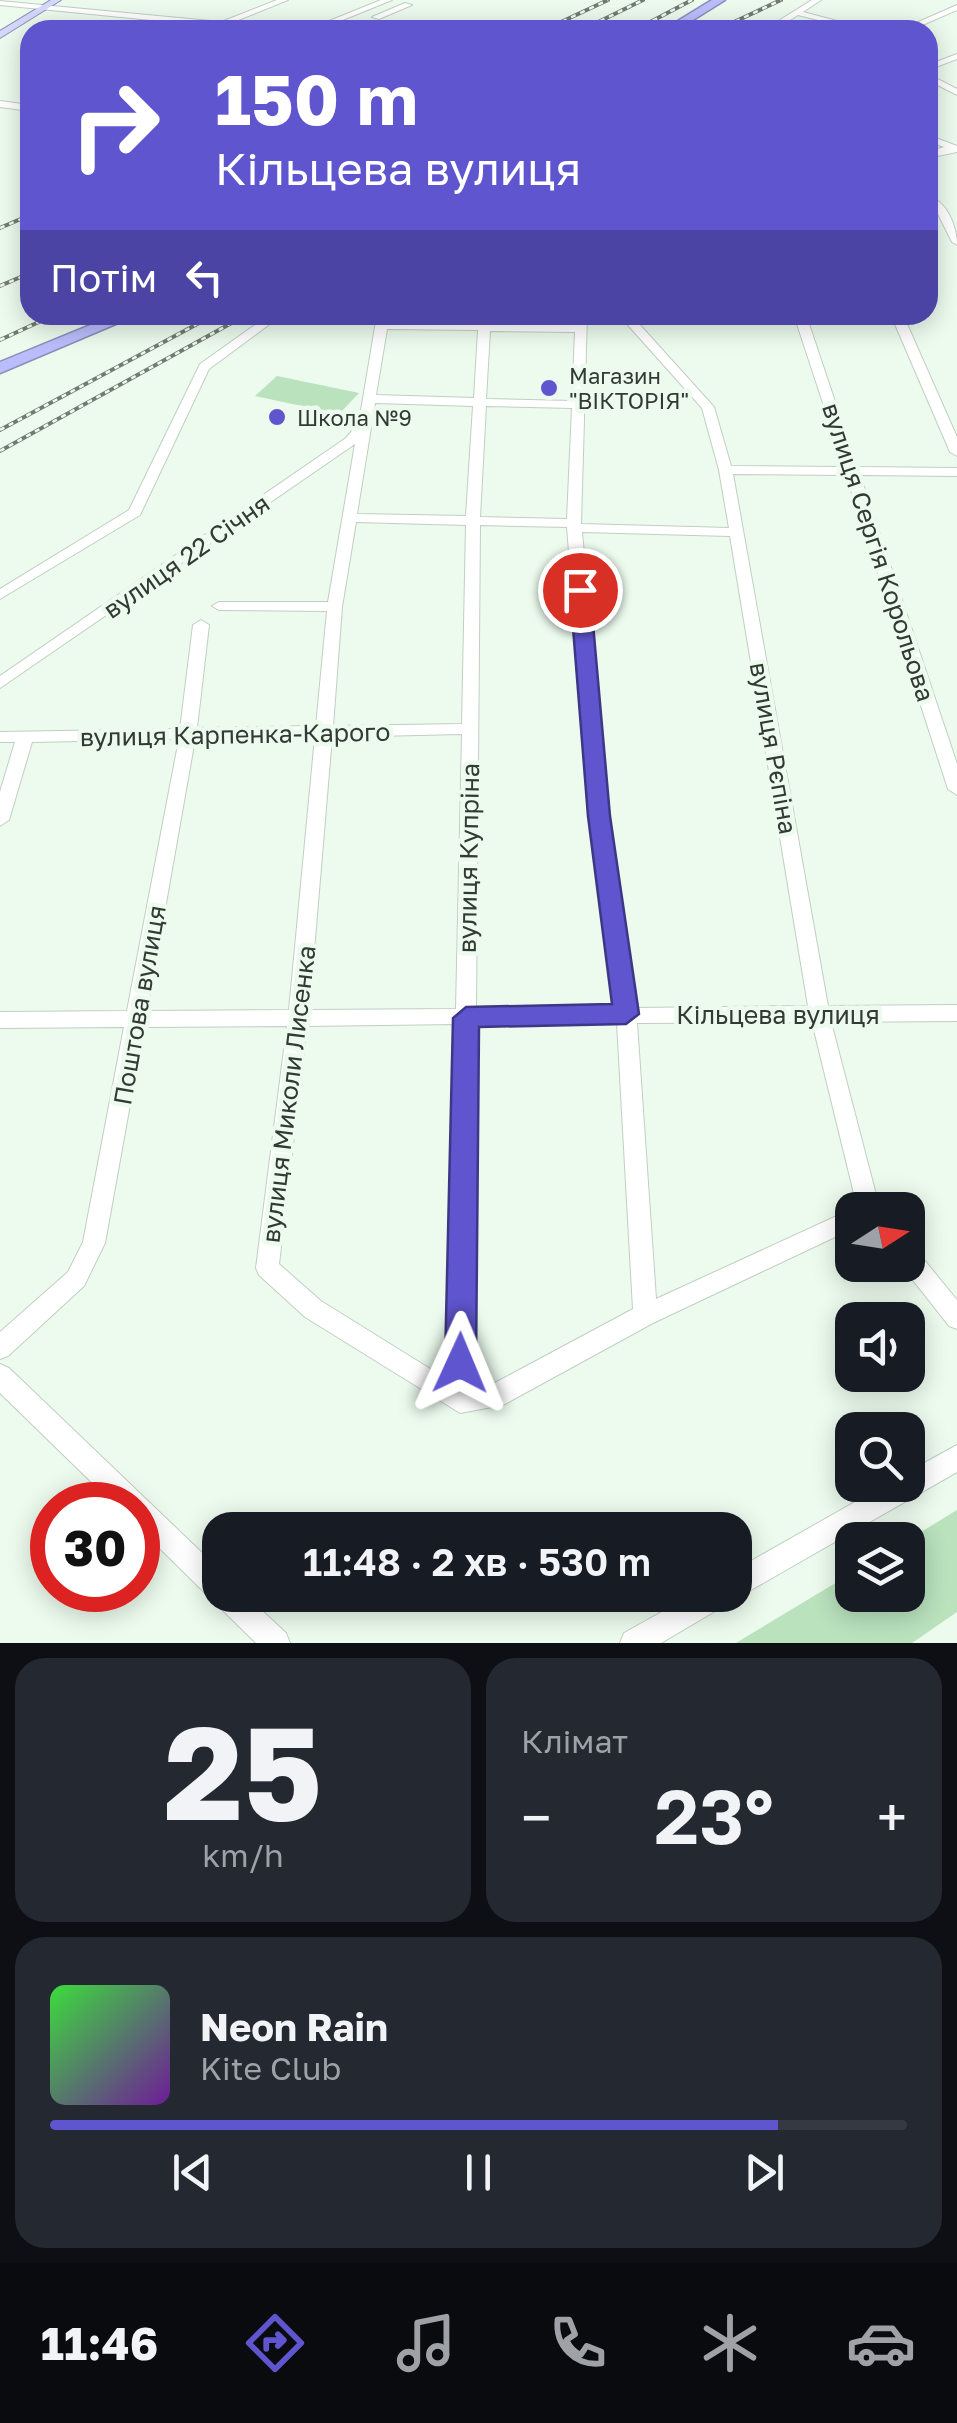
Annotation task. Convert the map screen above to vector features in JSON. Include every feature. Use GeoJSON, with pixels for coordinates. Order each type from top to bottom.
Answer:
{"type":"FeatureCollection","features":[{"type":"Feature","properties":{"kind":"highway"},"geometry":{"type":"LineString","coordinates":[[686,20],[720,0]]}},
{"type":"Feature","properties":{"kind":"highway"},"geometry":{"type":"LineString","coordinates":[[0,368],[105,325]]}},
{"type":"Feature","properties":{"kind":"main road"},"geometry":{"type":"LineString","coordinates":[[24,20],[57,0]]}},
{"type":"Feature","properties":{"kind":"street"},"geometry":{"type":"LineString","coordinates":[[231,20],[284,0]]}},
{"type":"Feature","properties":{"kind":"street"},"geometry":{"type":"LineString","coordinates":[[337,20],[388,0]]}},
{"type":"Feature","properties":{"kind":"street"},"geometry":{"type":"LineString","coordinates":[[784,20],[818,0]]}},
{"type":"Feature","properties":{"kind":"street"},"geometry":{"type":"LineString","coordinates":[[0,3],[182,20]]}},
{"type":"Feature","properties":{"kind":"street"},"geometry":{"type":"LineString","coordinates":[[370,20],[408,5]]}},
{"type":"Feature","properties":{"kind":"street"},"geometry":{"type":"LineString","coordinates":[[927,20],[957,7]]}},
{"type":"Feature","properties":{"kind":"street"},"geometry":{"type":"LineString","coordinates":[[796,12],[828,20]]}},
{"type":"Feature","properties":{"kind":"street"},"geometry":{"type":"LineString","coordinates":[[938,204],[957,242]]}},
{"type":"Feature","properties":{"kind":"street"},"geometry":{"type":"LineString","coordinates":[[0,595],[135,512],[204,366],[262,325]]}},
{"type":"Feature","properties":{"kind":"street","name":"вулиця Миколи Лисенка"},"geometry":{"type":"LineString","coordinates":[[381,325],[334,606],[298,1020],[267,1268],[313,1309],[460,1401]]}},
{"type":"Feature","properties":{"kind":"street","name":"вулиця Купріна"},"geometry":{"type":"LineString","coordinates":[[460,1401],[472,520],[484,325]]}},
{"type":"Feature","properties":{"kind":"street"},"geometry":{"type":"LineString","coordinates":[[580,325],[575,526],[599,816],[626,1014],[645,1316]]}},
{"type":"Feature","properties":{"kind":"street","name":"вулиця Рєпіна"},"geometry":{"type":"LineString","coordinates":[[634,325],[708,407],[726,470],[820,1016],[864,1192]]}},
{"type":"Feature","properties":{"kind":"street","name":"вулиця Сергія Корольова"},"geometry":{"type":"LineString","coordinates":[[803,325],[957,789]]}},
{"type":"Feature","properties":{"kind":"street"},"geometry":{"type":"LineString","coordinates":[[901,325],[957,452]]}},
{"type":"Feature","properties":{"kind":"street"},"geometry":{"type":"LineString","coordinates":[[369,400],[580,405]]}},
{"type":"Feature","properties":{"kind":"street","name":"вулиця 22 Січня"},"geometry":{"type":"LineString","coordinates":[[0,683],[351,441],[365,421]]}},
{"type":"Feature","properties":{"kind":"street"},"geometry":{"type":"LineString","coordinates":[[726,470],[957,472]]}},
{"type":"Feature","properties":{"kind":"street"},"geometry":{"type":"LineString","coordinates":[[349,518],[736,532]]}},
{"type":"Feature","properties":{"kind":"street"},"geometry":{"type":"LineString","coordinates":[[219,606],[334,606]]}},
{"type":"Feature","properties":{"kind":"street","name":"Поштова вулиця"},"geometry":{"type":"LineString","coordinates":[[0,1348],[76,1280],[94,1243],[188,734],[201,625]]}},
{"type":"Feature","properties":{"kind":"street","name":"вулиця Карпенка-Карого"},"geometry":{"type":"LineString","coordinates":[[0,737],[470,730]]}},
{"type":"Feature","properties":{"kind":"street"},"geometry":{"type":"LineString","coordinates":[[0,820],[24,738]]}},
{"type":"Feature","properties":{"kind":"street","name":"Кільцева вулиця"},"geometry":{"type":"LineString","coordinates":[[0,1020],[957,1013]]}},
{"type":"Feature","properties":{"kind":"street"},"geometry":{"type":"LineString","coordinates":[[460,1401],[494,1398],[645,1316],[835,1227]]}},
{"type":"Feature","properties":{"kind":"street"},"geometry":{"type":"LineString","coordinates":[[925,1278],[957,1318]]}},
{"type":"Feature","properties":{"kind":"street"},"geometry":{"type":"LineString","coordinates":[[0,1376],[109,1482]]}},
{"type":"Feature","properties":{"kind":"street"},"geometry":{"type":"LineString","coordinates":[[752,1575],[957,1458]]}},
{"type":"Feature","properties":{"kind":"street"},"geometry":{"type":"LineString","coordinates":[[160,1531],[202,1572]]}},
{"type":"Feature","properties":{"kind":"street"},"geometry":{"type":"LineString","coordinates":[[244,1612],[276,1643]]}},
{"type":"Feature","properties":{"kind":"street"},"geometry":{"type":"LineString","coordinates":[[634,1643],[688,1612]]}},
{"type":"Feature","properties":{"kind":"green space"},"geometry":{"type":"Polygon","coordinates":[[[277,376],[359,393],[339,414],[255,396],[277,376]]]}},
{"type":"Feature","properties":{"kind":"green space"},"geometry":{"type":"Polygon","coordinates":[[[957,1510],[957,1612],[912,1643],[736,1643],[835,1583],[835,1612],[925,1612],[925,1530],[957,1510]]]}},
{"type":"Feature","properties":{"kind":"railway"},"geometry":{"type":"LineString","coordinates":[[565,20],[608,0]]}},
{"type":"Feature","properties":{"kind":"railway"},"geometry":{"type":"LineString","coordinates":[[602,20],[643,0]]}},
{"type":"Feature","properties":{"kind":"railway"},"geometry":{"type":"LineString","coordinates":[[654,20],[692,0]]}},
{"type":"Feature","properties":{"kind":"railway"},"geometry":{"type":"LineString","coordinates":[[738,20],[781,0]]}},
{"type":"Feature","properties":{"kind":"railway"},"geometry":{"type":"LineString","coordinates":[[0,228],[20,219]]}},
{"type":"Feature","properties":{"kind":"railway"},"geometry":{"type":"LineString","coordinates":[[0,286],[20,277]]}},
{"type":"Feature","properties":{"kind":"railway"},"geometry":{"type":"LineString","coordinates":[[0,340],[32,325]]}},
{"type":"Feature","properties":{"kind":"railway"},"geometry":{"type":"LineString","coordinates":[[0,430],[195,325]]}},
{"type":"Feature","properties":{"kind":"railway"},"geometry":{"type":"LineString","coordinates":[[0,451],[228,325]]}},
{"type":"Feature","properties":{"kind":"place","name":"Магазин \"ВІКТОРІЯ\""},"geometry":{"type":"Point","coordinates":[549,388]}},
{"type":"Feature","properties":{"kind":"place","name":"Школа №9"},"geometry":{"type":"Point","coordinates":[277,417]}},
{"type":"Feature","properties":{"kind":"route"},"geometry":{"type":"LineString","coordinates":[[460,1363],[466,1018],[626,1014],[599,816],[580,590]]}}]}
